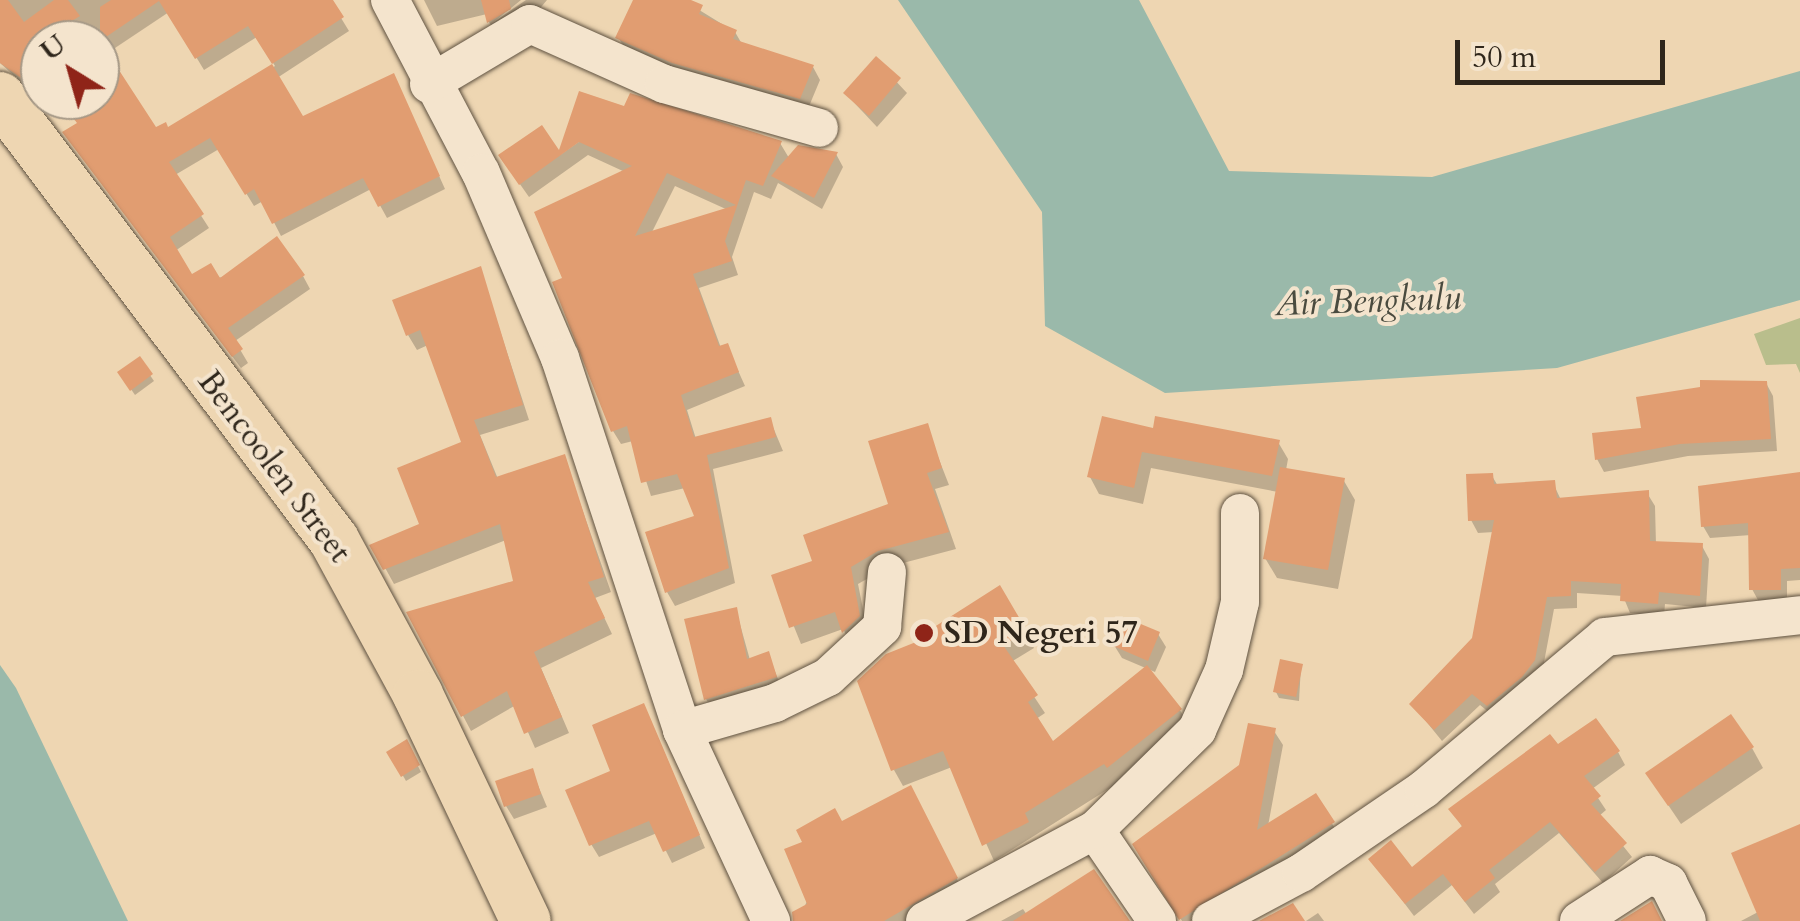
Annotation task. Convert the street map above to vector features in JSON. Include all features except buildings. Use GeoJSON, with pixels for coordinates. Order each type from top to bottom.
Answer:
{"type":"FeatureCollection","features":[{"type":"Feature","properties":{"kind":"main road","name":"Bencoolen Street"},"geometry":{"type":"LineString","coordinates":[[0,97],[334,540],[418,695],[526,921]]}},
{"type":"Feature","properties":{"kind":"street"},"geometry":{"type":"LineString","coordinates":[[390,0],[429,84],[481,173],[560,358],[682,730],[771,921]]}},
{"type":"Feature","properties":{"kind":"street"},"geometry":{"type":"LineString","coordinates":[[429,84],[530,24],[664,84],[820,128]]}},
{"type":"Feature","properties":{"kind":"street"},"geometry":{"type":"LineString","coordinates":[[925,921],[1096,830],[1180,752],[1213,702],[1240,602],[1240,513]]}},
{"type":"Feature","properties":{"kind":"street"},"geometry":{"type":"LineString","coordinates":[[682,730],[775,704],[828,677],[882,627],[887,572]]}},
{"type":"Feature","properties":{"kind":"street"},"geometry":{"type":"LineString","coordinates":[[1212,921],[1301,873],[1424,790],[1605,638],[1800,616]]}},
{"type":"Feature","properties":{"kind":"street"},"geometry":{"type":"LineString","coordinates":[[1096,830],[1157,921]]}},
{"type":"Feature","properties":{"kind":"street"},"geometry":{"type":"LineString","coordinates":[[1579,921],[1650,875],[1668,883],[1687,921]]}},
{"type":"Feature","properties":{"kind":"green space"},"geometry":{"type":"Polygon","coordinates":[[[1800,318],[1800,373],[1796,364],[1766,365],[1754,334],[1800,318]]]}},
{"type":"Feature","properties":{"kind":"water","name":"Air Bengkulu"},"geometry":{"type":"Polygon","coordinates":[[[898,0],[1139,0],[1229,171],[1432,177],[1800,71],[1800,300],[1557,368],[1165,393],[1045,326],[1042,212],[898,0]]]}},
{"type":"Feature","properties":{"kind":"water"},"geometry":{"type":"Polygon","coordinates":[[[0,665],[16,688],[128,921],[0,921],[0,665]]]}},
{"type":"Feature","properties":{"kind":"place","name":"SD Negeri 57"},"geometry":{"type":"Point","coordinates":[924,633]}}]}
